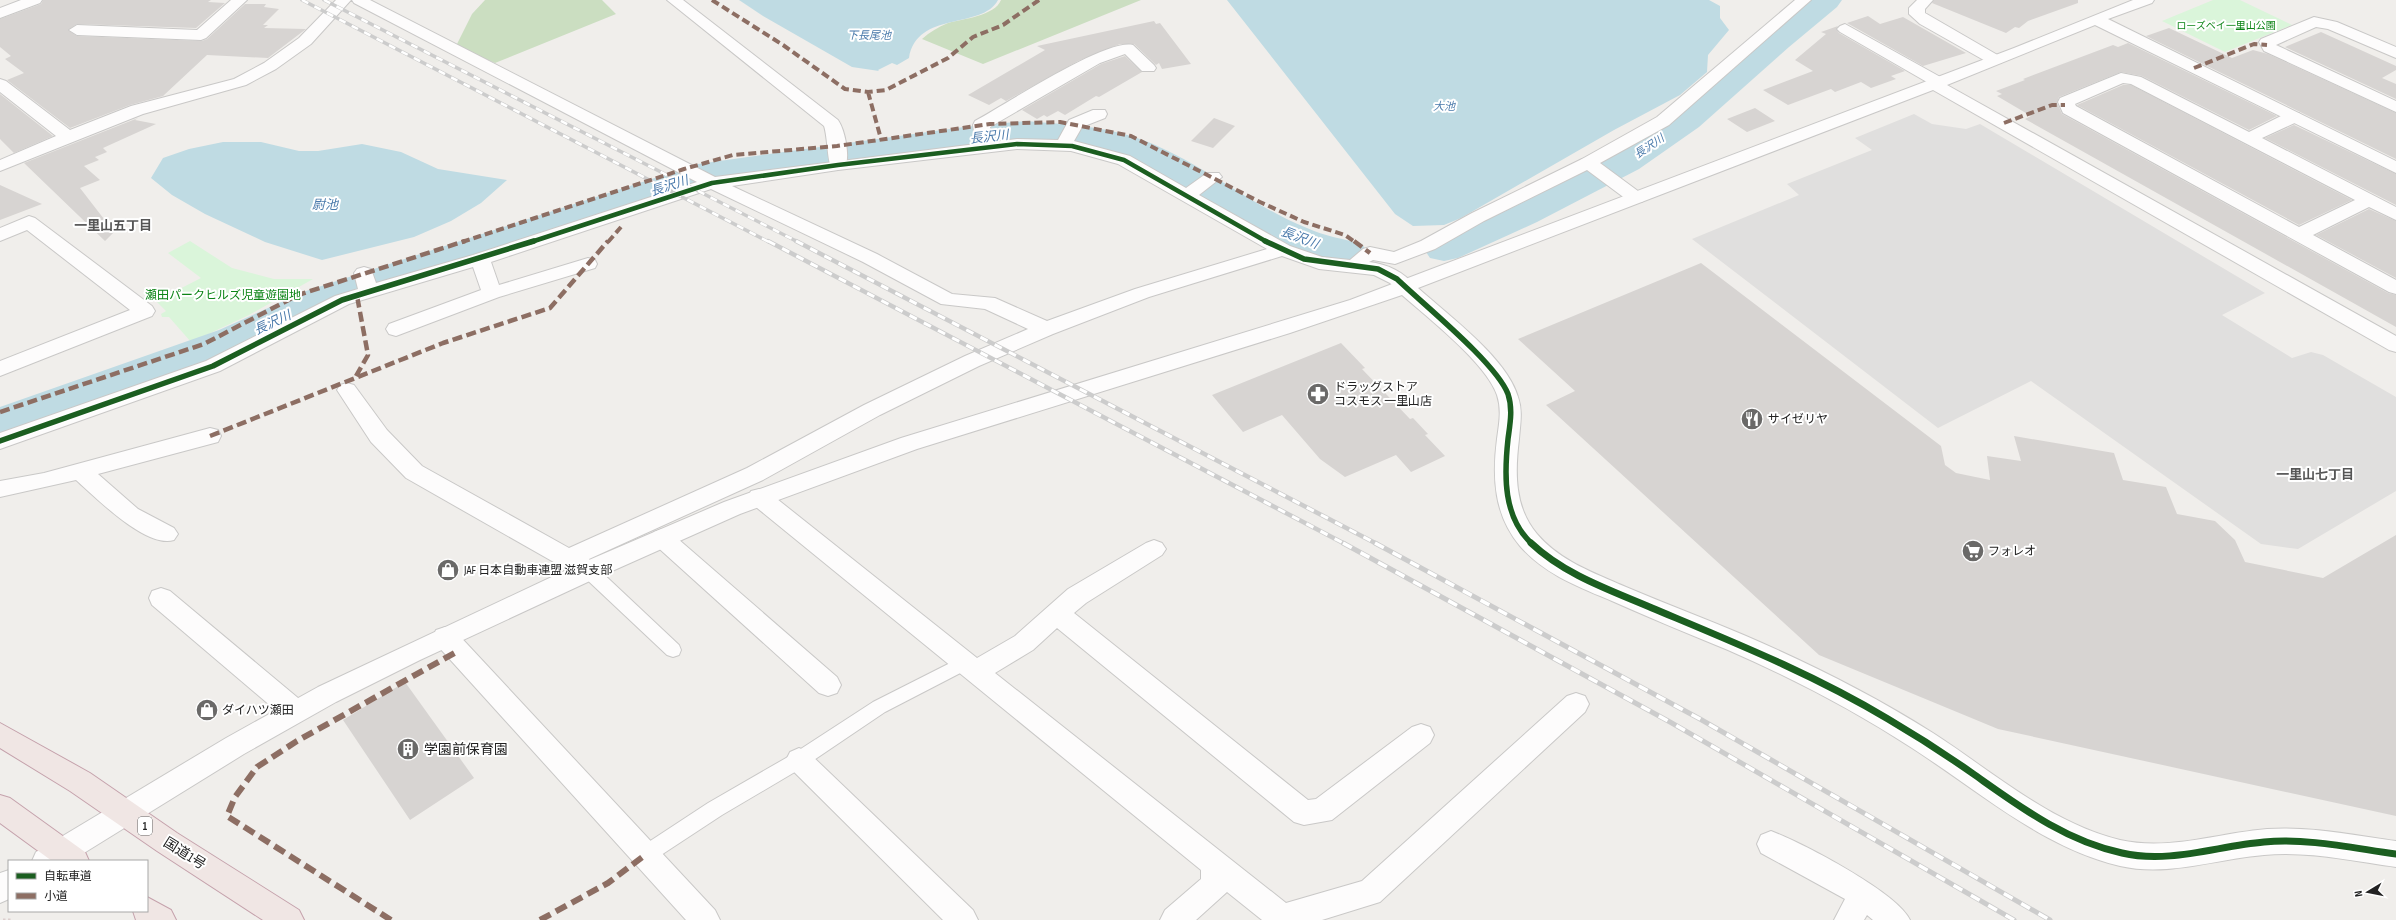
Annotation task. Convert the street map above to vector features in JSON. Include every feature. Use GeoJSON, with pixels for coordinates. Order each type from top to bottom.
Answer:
{"type":"FeatureCollection","features":[{"type":"Feature","properties":{"kind":"highway","name":"国道1号"},"geometry":{"type":"LineString","coordinates":[[0,734],[80,782],[289,920]]}},
{"type":"Feature","properties":{"kind":"highway"},"geometry":{"type":"LineString","coordinates":[[0,807],[61,858]]}},
{"type":"Feature","properties":{"kind":"highway"},"geometry":{"type":"LineString","coordinates":[[148,912],[161,920]]}},
{"type":"Feature","properties":{"kind":"street"},"geometry":{"type":"LineString","coordinates":[[0,13],[35,0]]}},
{"type":"Feature","properties":{"kind":"street"},"geometry":{"type":"LineString","coordinates":[[77,30],[201,35],[240,0]]}},
{"type":"Feature","properties":{"kind":"street"},"geometry":{"type":"LineString","coordinates":[[0,166],[137,110],[240,82],[270,66],[305,41],[344,0]]}},
{"type":"Feature","properties":{"kind":"street"},"geometry":{"type":"LineString","coordinates":[[359,0],[712,183],[870,258],[948,300],[988,303],[1046,329]]}},
{"type":"Feature","properties":{"kind":"street"},"geometry":{"type":"LineString","coordinates":[[674,0],[832,124],[837,138],[838,165]]}},
{"type":"Feature","properties":{"kind":"street"},"geometry":{"type":"LineString","coordinates":[[1355,265],[1370,253],[1395,258],[1428,245],[1478,217],[1589,164],[1663,121],[1804,0]]}},
{"type":"Feature","properties":{"kind":"street"},"geometry":{"type":"LineString","coordinates":[[1926,0],[1917,8],[1917,14],[1925,21],[1995,60]]}},
{"type":"Feature","properties":{"kind":"street"},"geometry":{"type":"LineString","coordinates":[[61,858],[126,813],[295,711],[364,674],[662,538],[759,497],[883,452],[1064,394],[1269,334],[1405,287],[1936,83],[2095,19],[2148,0]]}},
{"type":"Feature","properties":{"kind":"street"},"geometry":{"type":"LineString","coordinates":[[2095,19],[2396,168]]}},
{"type":"Feature","properties":{"kind":"street"},"geometry":{"type":"LineString","coordinates":[[2396,54],[2332,25],[2314,22],[2267,42],[2270,48],[2396,107]]}},
{"type":"Feature","properties":{"kind":"street"},"geometry":{"type":"LineString","coordinates":[[1845,29],[1936,83],[2396,345]]}},
{"type":"Feature","properties":{"kind":"street"},"geometry":{"type":"LineString","coordinates":[[986,148],[981,126],[1094,60],[1127,48],[1148,68]]}},
{"type":"Feature","properties":{"kind":"street"},"geometry":{"type":"LineString","coordinates":[[2396,214],[2135,80],[2121,78],[2066,102],[2069,109],[2396,288]]}},
{"type":"Feature","properties":{"kind":"street"},"geometry":{"type":"LineString","coordinates":[[0,84],[68,137]]}},
{"type":"Feature","properties":{"kind":"street"},"geometry":{"type":"LineString","coordinates":[[1064,145],[1075,125],[1100,114]]}},
{"type":"Feature","properties":{"kind":"street"},"geometry":{"type":"LineString","coordinates":[[2249,138],[2293,117]]}},
{"type":"Feature","properties":{"kind":"street"},"geometry":{"type":"LineString","coordinates":[[0,441],[213,366],[342,300],[366,282],[480,259],[712,183],[838,165],[986,148],[1035,143],[1064,145],[1091,150],[1124,160],[1283,250],[1318,263],[1355,265],[1384,272],[1397,279],[1490,367],[1506,388],[1510,401],[1512,417],[1504,470],[1506,498],[1511,512],[1525,535],[1549,560],[1562,568],[1781,663],[1836,689],[1930,745],[2048,826],[2097,847],[2125,854],[2172,857],[2263,842],[2294,840],[2396,854]]}},
{"type":"Feature","properties":{"kind":"street"},"geometry":{"type":"LineString","coordinates":[[1589,164],[1636,198]]}},
{"type":"Feature","properties":{"kind":"street"},"geometry":{"type":"LineString","coordinates":[[1188,195],[1212,177]]}},
{"type":"Feature","properties":{"kind":"street"},"geometry":{"type":"LineString","coordinates":[[2299,235],[2369,200]]}},
{"type":"Feature","properties":{"kind":"street"},"geometry":{"type":"LineString","coordinates":[[621,227],[643,205]]}},
{"type":"Feature","properties":{"kind":"street"},"geometry":{"type":"LineString","coordinates":[[0,235],[29,222],[145,311],[0,369]]}},
{"type":"Feature","properties":{"kind":"street"},"geometry":{"type":"LineString","coordinates":[[569,558],[755,474],[872,410],[972,361],[1046,329],[1142,293],[1283,250]]}},
{"type":"Feature","properties":{"kind":"street"},"geometry":{"type":"LineString","coordinates":[[480,259],[492,293]]}},
{"type":"Feature","properties":{"kind":"street"},"geometry":{"type":"LineString","coordinates":[[396,329],[492,293],[588,264]]}},
{"type":"Feature","properties":{"kind":"street"},"geometry":{"type":"LineString","coordinates":[[347,390],[379,436],[414,472],[569,558],[589,571]]}},
{"type":"Feature","properties":{"kind":"street"},"geometry":{"type":"LineString","coordinates":[[0,489],[44,481],[210,436]]}},
{"type":"Feature","properties":{"kind":"street"},"geometry":{"type":"LineString","coordinates":[[80,471],[130,515],[166,534]]}},
{"type":"Feature","properties":{"kind":"street"},"geometry":{"type":"LineString","coordinates":[[759,497],[1282,918],[1370,892],[1576,704]]}},
{"type":"Feature","properties":{"kind":"street"},"geometry":{"type":"LineString","coordinates":[[662,538],[828,685]]}},
{"type":"Feature","properties":{"kind":"street"},"geometry":{"type":"LineString","coordinates":[[970,667],[1024,643],[1077,596],[1154,549]]}},
{"type":"Feature","properties":{"kind":"street"},"geometry":{"type":"LineString","coordinates":[[161,598],[295,711]]}},
{"type":"Feature","properties":{"kind":"street"},"geometry":{"type":"LineString","coordinates":[[1057,614],[1304,813],[1322,810],[1422,735]]}},
{"type":"Feature","properties":{"kind":"street"},"geometry":{"type":"LineString","coordinates":[[445,637],[705,920]]}},
{"type":"Feature","properties":{"kind":"street"},"geometry":{"type":"LineString","coordinates":[[798,760],[963,920]]}},
{"type":"Feature","properties":{"kind":"street"},"geometry":{"type":"LineString","coordinates":[[1771,844],[1863,894],[1895,920]]}},
{"type":"Feature","properties":{"kind":"street"},"geometry":{"type":"LineString","coordinates":[[1175,920],[1216,884],[1214,864]]}},
{"type":"Feature","properties":{"kind":"street"},"geometry":{"type":"LineString","coordinates":[[1849,920],[1863,894]]}},
{"type":"Feature","properties":{"kind":"lane"},"geometry":{"type":"LineString","coordinates":[[589,571],[673,650]]}},
{"type":"Feature","properties":{"kind":"lane"},"geometry":{"type":"LineString","coordinates":[[645,855],[715,809],[798,760],[879,707],[970,667]]}},
{"type":"Feature","properties":{"kind":"path"},"geometry":{"type":"LineString","coordinates":[[3,920],[12,920]]}},
{"type":"Feature","properties":{"kind":"green space"},"geometry":{"type":"Polygon","coordinates":[[[485,0],[602,0],[616,14],[495,63],[456,46],[472,14],[485,0]]]}},
{"type":"Feature","properties":{"kind":"green space"},"geometry":{"type":"Polygon","coordinates":[[[1001,0],[1141,0],[983,64],[922,39],[934,30],[948,23],[978,16],[992,10],[1001,0]]]}},
{"type":"Feature","properties":{"kind":"green space","name":"ローズベイ一里山公園"},"geometry":{"type":"Polygon","coordinates":[[[2213,0],[2240,0],[2292,25],[2225,52],[2162,21],[2213,0]]]}},
{"type":"Feature","properties":{"kind":"green space","name":"瀬田パークヒルズ児童遊園地"},"geometry":{"type":"Polygon","coordinates":[[[190,241],[232,268],[274,279],[313,279],[249,315],[191,342],[169,317],[162,317],[161,314],[166,311],[156,301],[201,278],[168,253],[190,241]]]}},
{"type":"Feature","properties":{"kind":"shaded area"},"geometry":{"type":"Polygon","coordinates":[[[1914,114],[1932,124],[1966,129],[1980,124],[2265,293],[2222,315],[2292,358],[2311,352],[2323,355],[2396,397],[2396,491],[2298,549],[2261,544],[2031,381],[1938,428],[1692,239],[1799,195],[1787,184],[1872,150],[1855,138],[1914,114]]]}},
{"type":"Feature","properties":{"kind":"water","name":"下長尾池"},"geometry":{"type":"Polygon","coordinates":[[[739,0],[998,0],[990,9],[978,15],[936,26],[924,33],[914,43],[909,58],[897,65],[892,63],[878,70],[879,71],[852,67],[763,16],[739,0]]]}},
{"type":"Feature","properties":{"kind":"water","name":"大池"},"geometry":{"type":"Polygon","coordinates":[[[1227,0],[1709,0],[1720,6],[1720,18],[1729,30],[1708,55],[1707,72],[1680,95],[1614,130],[1461,218],[1444,225],[1413,226],[1395,214],[1227,0]]]}},
{"type":"Feature","properties":{"kind":"water","name":"尉池"},"geometry":{"type":"Polygon","coordinates":[[[223,142],[261,142],[299,151],[318,151],[362,144],[401,152],[438,169],[507,180],[481,203],[451,221],[414,237],[322,260],[265,242],[205,214],[172,195],[151,178],[163,158],[189,149],[223,142]]]}},
{"type":"Feature","properties":{"kind":"building"},"geometry":{"type":"Polygon","coordinates":[[[43,0],[211,0],[208,2],[225,3],[196,28],[77,24],[68,30],[77,36],[202,41],[207,39],[245,4],[266,4],[264,7],[279,9],[263,25],[268,25],[264,28],[306,29],[268,58],[207,55],[163,96],[130,105],[70,128],[7,80],[24,73],[5,59],[11,56],[0,47],[0,19],[41,4],[43,0]]]}},
{"type":"Feature","properties":{"kind":"building"},"geometry":{"type":"Polygon","coordinates":[[[1934,0],[2078,0],[2078,3],[2028,21],[2019,28],[2015,27],[2006,33],[1932,3],[1934,0]]]}},
{"type":"Feature","properties":{"kind":"building"},"geometry":{"type":"Polygon","coordinates":[[[1868,16],[1880,24],[1903,17],[1966,53],[1923,66],[1847,23],[1868,16]]]}},
{"type":"Feature","properties":{"kind":"building"},"geometry":{"type":"Polygon","coordinates":[[[1154,21],[1156,24],[1160,23],[1191,64],[1162,69],[1159,63],[1156,65],[1134,44],[1120,44],[1078,61],[1006,101],[1001,98],[989,105],[968,95],[1045,50],[1037,46],[1154,21]]]}},
{"type":"Feature","properties":{"kind":"building"},"geometry":{"type":"Polygon","coordinates":[[[1838,26],[1836,29],[1839,33],[1905,71],[1891,76],[1896,79],[1871,88],[1861,82],[1835,92],[1831,89],[1788,105],[1763,90],[1813,71],[1795,60],[1826,34],[1821,32],[1838,26]]]}},
{"type":"Feature","properties":{"kind":"building"},"geometry":{"type":"Polygon","coordinates":[[[2169,28],[2232,58],[2253,50],[2268,54],[2396,113],[2396,159],[2146,36],[2169,28]]]}},
{"type":"Feature","properties":{"kind":"building"},"geometry":{"type":"Polygon","coordinates":[[[2321,32],[2396,66],[2396,70],[2382,78],[2396,84],[2396,99],[2285,47],[2321,32]]]}},
{"type":"Feature","properties":{"kind":"building"},"geometry":{"type":"Polygon","coordinates":[[[2128,43],[2277,116],[2249,130],[2142,76],[2121,72],[2059,97],[2057,103],[2062,114],[2388,293],[2396,295],[2396,327],[2025,119],[2031,116],[1997,96],[2002,94],[1996,91],[2025,80],[2023,79],[2113,45],[2118,47],[2128,43]]]}},
{"type":"Feature","properties":{"kind":"building"},"geometry":{"type":"Polygon","coordinates":[[[1125,56],[1142,72],[1099,97],[1096,96],[1065,115],[1058,111],[1047,117],[1044,115],[1037,119],[1022,110],[1101,64],[1125,56]]]}},
{"type":"Feature","properties":{"kind":"building"},"geometry":{"type":"Polygon","coordinates":[[[2123,85],[2131,85],[2352,200],[2299,225],[2077,105],[2123,85]]]}},
{"type":"Feature","properties":{"kind":"building"},"geometry":{"type":"Polygon","coordinates":[[[0,94],[53,136],[14,153],[0,139],[0,94]]]}},
{"type":"Feature","properties":{"kind":"building"},"geometry":{"type":"Polygon","coordinates":[[[1755,108],[1775,121],[1747,132],[1727,119],[1755,108]]]}},
{"type":"Feature","properties":{"kind":"building"},"geometry":{"type":"Polygon","coordinates":[[[138,118],[135,120],[156,124],[103,148],[107,152],[95,157],[99,160],[84,166],[100,180],[80,188],[114,232],[105,241],[24,163],[138,118]]]}},
{"type":"Feature","properties":{"kind":"building"},"geometry":{"type":"Polygon","coordinates":[[[1214,118],[1235,126],[1213,148],[1191,141],[1214,118]]]}},
{"type":"Feature","properties":{"kind":"building"},"geometry":{"type":"Polygon","coordinates":[[[2294,125],[2396,174],[2396,205],[2265,138],[2294,125]]]}},
{"type":"Feature","properties":{"kind":"building"},"geometry":{"type":"Polygon","coordinates":[[[0,185],[42,204],[0,220],[0,185]]]}},
{"type":"Feature","properties":{"kind":"building"},"geometry":{"type":"Polygon","coordinates":[[[2369,209],[2396,221],[2396,278],[2316,235],[2369,209]]]}},
{"type":"Feature","properties":{"kind":"building","name":"フォレオ"},"geometry":{"type":"Polygon","coordinates":[[[1701,263],[1941,446],[1945,465],[1956,473],[1990,480],[1987,456],[2021,461],[2014,436],[2114,453],[2123,480],[2166,487],[2177,514],[2215,521],[2235,540],[2245,562],[2323,578],[2396,535],[2396,816],[1998,729],[1819,655],[1546,405],[1575,391],[1518,339],[1701,263]]]}},
{"type":"Feature","properties":{"kind":"building"},"geometry":{"type":"Polygon","coordinates":[[[1341,343],[1365,368],[1362,369],[1410,419],[1413,418],[1428,434],[1425,435],[1445,456],[1411,472],[1396,455],[1345,477],[1320,459],[1282,415],[1243,432],[1212,395],[1341,343]]]}},
{"type":"Feature","properties":{"kind":"building","name":"学園前保育園"},"geometry":{"type":"Polygon","coordinates":[[[405,682],[474,778],[410,820],[343,720],[405,682]]]}},
{"type":"Feature","properties":{"kind":"waterway","name":"長沢川"},"geometry":{"type":"LineString","coordinates":[[1444,249],[1524,214],[1626,161],[1687,120],[1777,40],[1826,0]]}},
{"type":"Feature","properties":{"kind":"waterway","name":"長沢川"},"geometry":{"type":"LineString","coordinates":[[0,424],[234,340],[320,300],[648,191],[711,172],[964,138],[1026,132],[1097,137],[1139,151],[1174,167],[1232,204],[1293,237],[1348,253]]}},
{"type":"Feature","properties":{"kind":"railway"},"geometry":{"type":"LineString","coordinates":[[302,0],[769,242]]}},
{"type":"Feature","properties":{"kind":"railway"},"geometry":{"type":"LineString","coordinates":[[324,0],[798,242]]}},
{"type":"Feature","properties":{"kind":"railway"},"geometry":{"type":"LineString","coordinates":[[768,241],[1345,544]]}},
{"type":"Feature","properties":{"kind":"railway"},"geometry":{"type":"LineString","coordinates":[[796,241],[1377,544]]}},
{"type":"Feature","properties":{"kind":"railway"},"geometry":{"type":"LineString","coordinates":[[1343,543],[1670,722],[2014,920]]}},
{"type":"Feature","properties":{"kind":"railway"},"geometry":{"type":"LineString","coordinates":[[1375,543],[1700,719],[2050,920]]}},
{"type":"Feature","properties":{"kind":"marked path"},"geometry":{"type":"LineString","coordinates":[[712,0],[783,45],[845,89],[868,92],[886,90],[948,58],[973,37],[1003,25],[1039,0]]}},
{"type":"Feature","properties":{"kind":"marked path"},"geometry":{"type":"LineString","coordinates":[[2194,68],[2254,44],[2267,45]]}},
{"type":"Feature","properties":{"kind":"marked path"},"geometry":{"type":"LineString","coordinates":[[868,92],[881,139]]}},
{"type":"Feature","properties":{"kind":"marked path"},"geometry":{"type":"LineString","coordinates":[[2004,123],[2052,105],[2065,105]]}},
{"type":"Feature","properties":{"kind":"marked path"},"geometry":{"type":"LineString","coordinates":[[0,412],[204,344],[298,295],[394,263],[516,226],[684,169],[733,155],[837,146],[990,124],[1060,122],[1131,136],[1260,202],[1304,222],[1345,235],[1370,253]]}},
{"type":"Feature","properties":{"kind":"marked path"},"geometry":{"type":"LineString","coordinates":[[210,436],[443,343],[550,308],[621,227]]}},
{"type":"Feature","properties":{"kind":"marked path"},"geometry":{"type":"LineString","coordinates":[[356,376],[368,355],[357,296]]}},
{"type":"Feature","properties":{"kind":"marked path"},"geometry":{"type":"LineString","coordinates":[[391,920],[227,816],[235,797],[257,767],[297,741],[458,651]]}},
{"type":"Feature","properties":{"kind":"marked path"},"geometry":{"type":"LineString","coordinates":[[540,920],[608,883],[645,855]]}},
{"type":"Feature","properties":{"kind":"cycle path"},"geometry":{"type":"LineString","coordinates":[[0,441],[213,366],[342,300],[480,259],[712,183],[838,165],[1017,144],[1072,146],[1124,160],[1264,241],[1304,259],[1378,269],[1397,279],[1486,363],[1505,388],[1510,401],[1511,413],[1505,479],[1507,497],[1512,513],[1519,528],[1530,542],[1544,555],[1562,568],[1631,599],[1770,657],[1837,690],[1920,739],[2043,821],[2062,832],[2103,849],[2125,854],[2160,856],[2195,853],[2265,842],[2298,841],[2330,844],[2396,854]]}},
{"type":"Feature","properties":{"kind":"place","name":"ドラッグストア コスモス 一里山店"},"geometry":{"type":"Point","coordinates":[1318,394]}},
{"type":"Feature","properties":{"kind":"place","name":"サイゼリヤ"},"geometry":{"type":"Point","coordinates":[1752,419]}},
{"type":"Feature","properties":{"kind":"place","name":"フォレオ"},"geometry":{"type":"Point","coordinates":[1973,551]}},
{"type":"Feature","properties":{"kind":"place","name":"JAF 日本自動車連盟 滋賀支部"},"geometry":{"type":"Point","coordinates":[448,570]}},
{"type":"Feature","properties":{"kind":"place","name":"ダイハツ瀬田"},"geometry":{"type":"Point","coordinates":[207,710]}},
{"type":"Feature","properties":{"kind":"place","name":"学園前保育園"},"geometry":{"type":"Point","coordinates":[408,749]}},
{"type":"Feature","properties":{"kind":"district","name":"一里山五丁目"},"geometry":{"type":"Point","coordinates":[113,225]}},
{"type":"Feature","properties":{"kind":"district","name":"一里山七丁目"},"geometry":{"type":"Point","coordinates":[2315,474]}}]}
